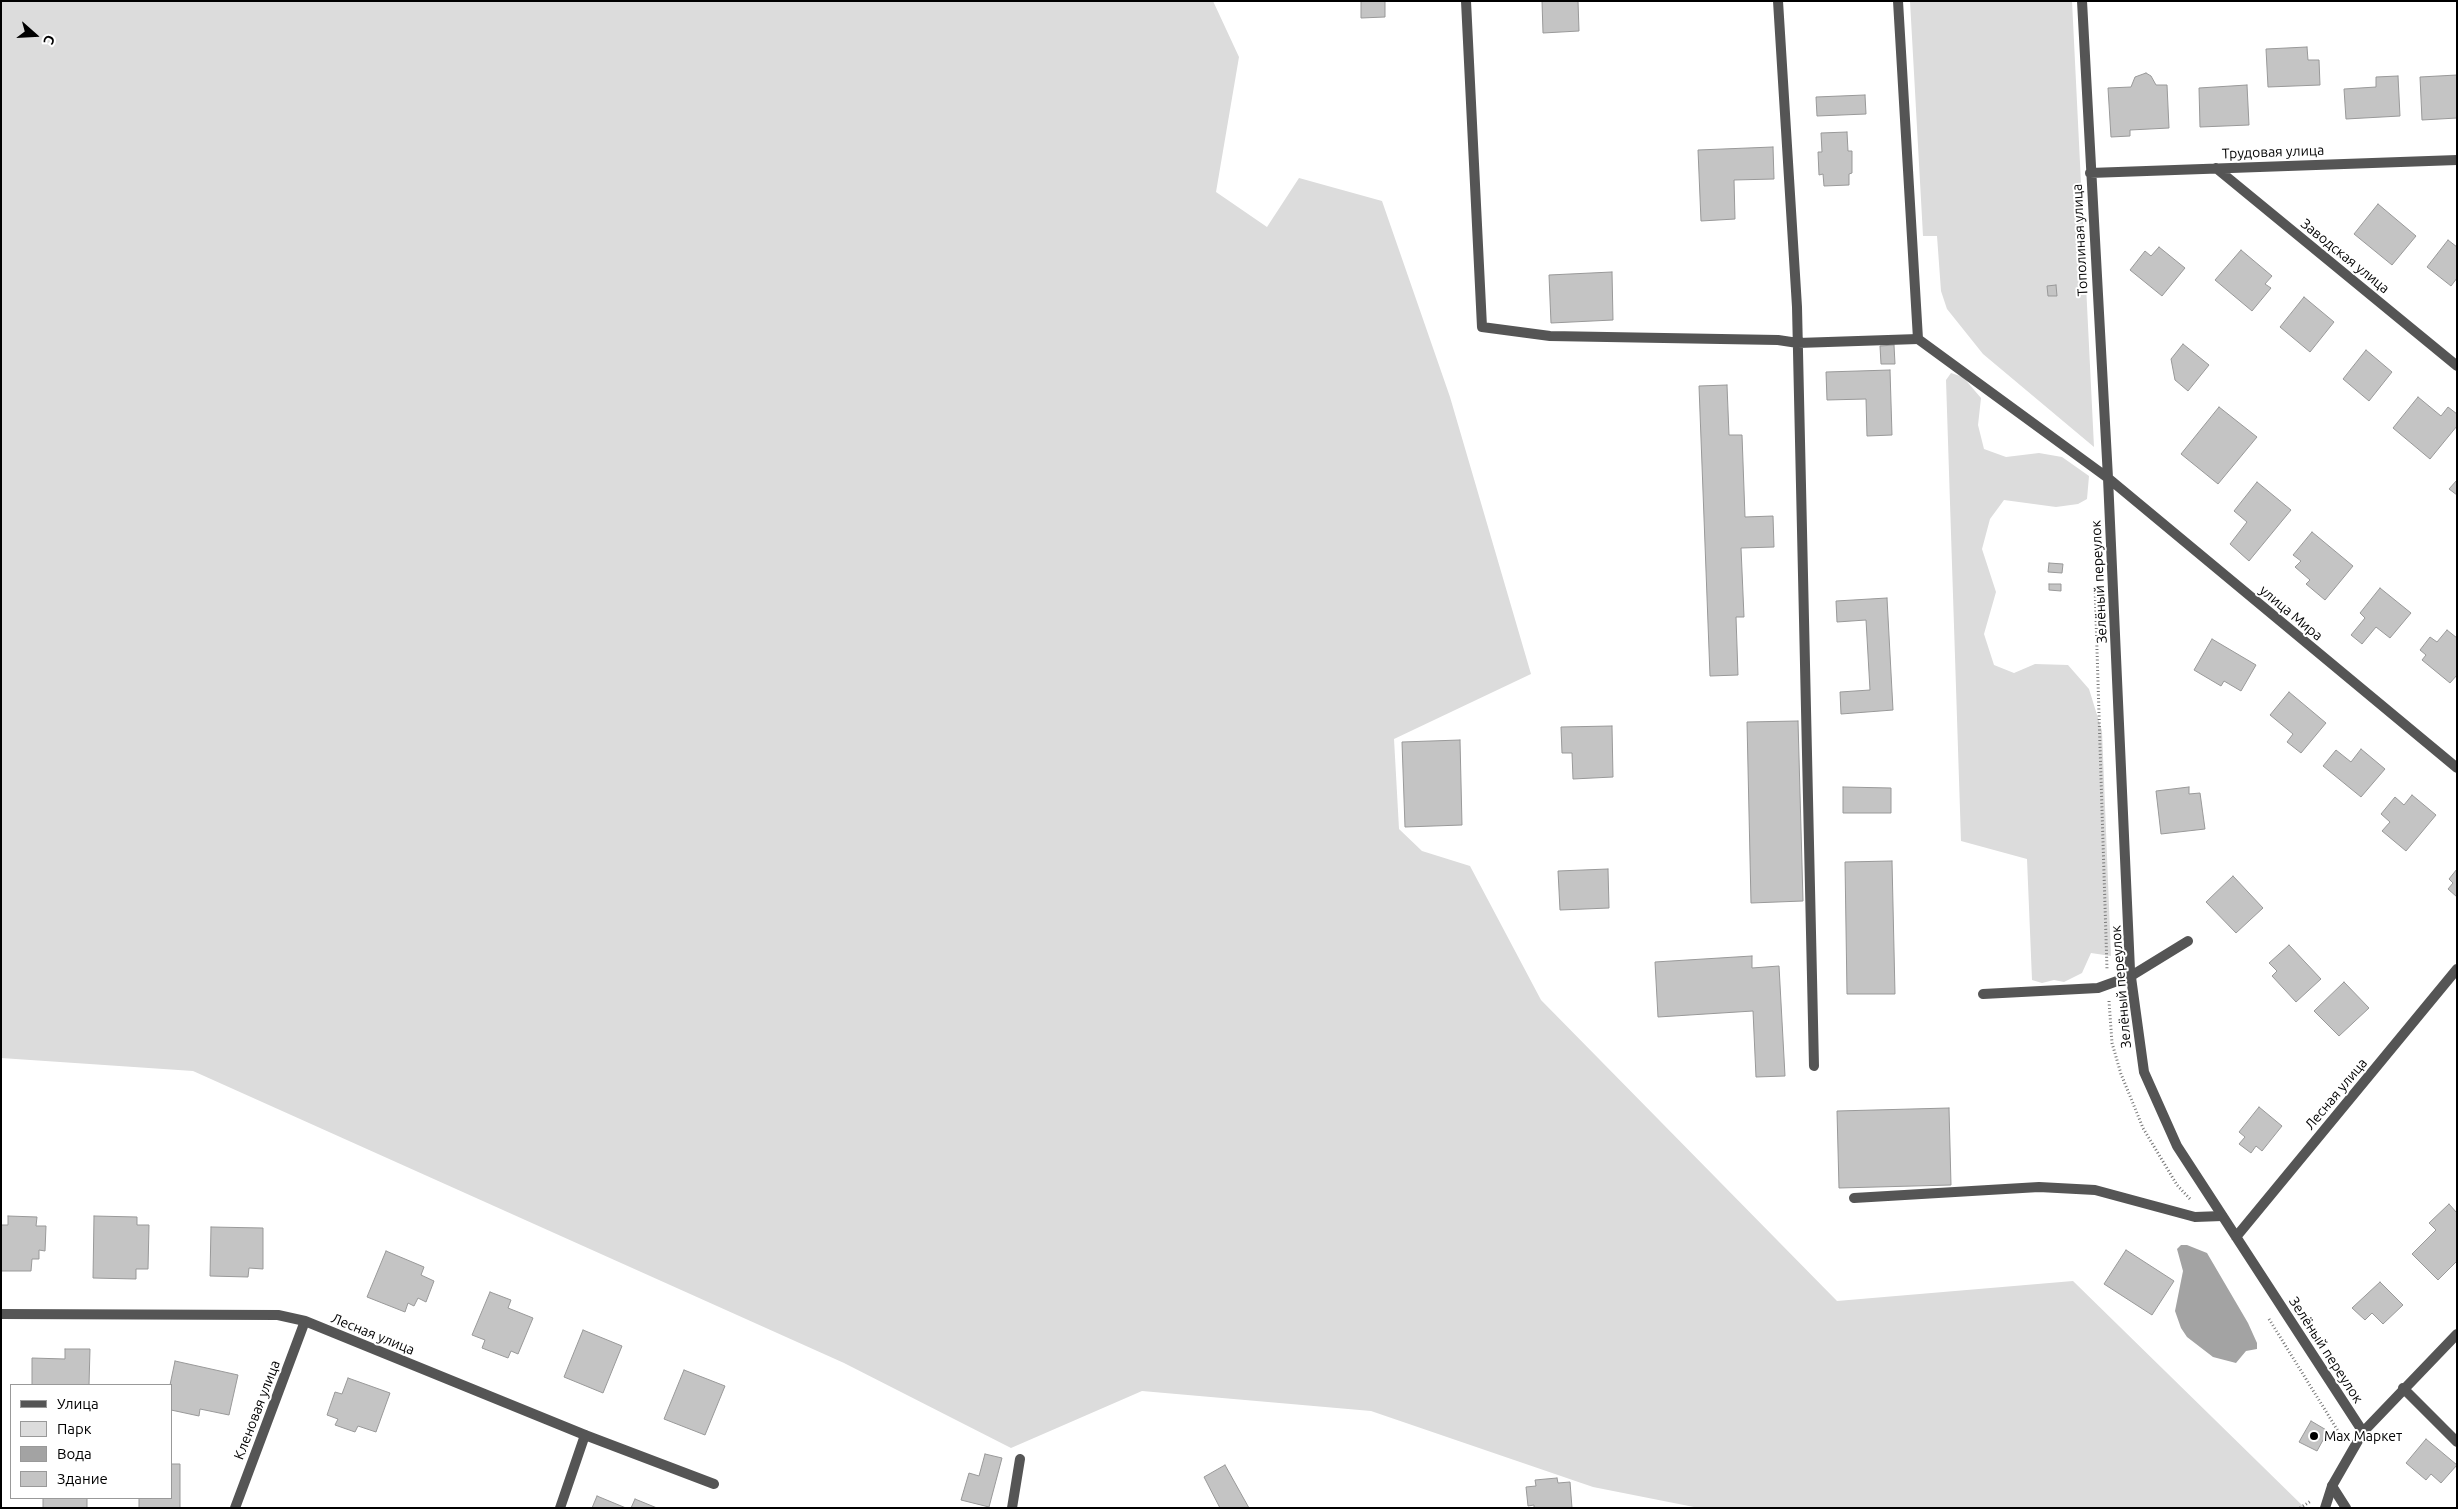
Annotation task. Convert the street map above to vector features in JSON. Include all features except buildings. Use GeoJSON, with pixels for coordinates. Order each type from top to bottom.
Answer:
{"type":"FeatureCollection","features":[{"type":"Feature","properties":{"kind":"street"},"geometry":{"type":"LineString","coordinates":[[1466,1],[1482,327],[1550,336],[1778,340],[1798,343],[1918,339],[1898,1]]}},
{"type":"Feature","properties":{"kind":"street"},"geometry":{"type":"LineString","coordinates":[[1778,1],[1798,343],[1814,1066]]}},
{"type":"Feature","properties":{"kind":"street","name":"Тополиная улица"},"geometry":{"type":"LineString","coordinates":[[2082,1],[2108,478]]}},
{"type":"Feature","properties":{"kind":"street","name":"Трудовая улица"},"geometry":{"type":"LineString","coordinates":[[2090,173],[2457,160]]}},
{"type":"Feature","properties":{"kind":"street","name":"Заводская улица"},"geometry":{"type":"LineString","coordinates":[[2216,168],[2457,366]]}},
{"type":"Feature","properties":{"kind":"street","name":"улица Мира"},"geometry":{"type":"LineString","coordinates":[[1918,339],[2108,478],[2457,768]]}},
{"type":"Feature","properties":{"kind":"street","name":"Зелёный переулок"},"geometry":{"type":"LineString","coordinates":[[2108,478],[2131,976],[2144,1072],[2177,1146],[2363,1432]]}},
{"type":"Feature","properties":{"kind":"street"},"geometry":{"type":"LineString","coordinates":[[1983,994],[2098,988],[2131,976],[2188,941]]}},
{"type":"Feature","properties":{"kind":"street","name":"Лесная улица"},"geometry":{"type":"LineString","coordinates":[[2236,1237],[2457,969]]}},
{"type":"Feature","properties":{"kind":"street"},"geometry":{"type":"LineString","coordinates":[[1854,1198],[2039,1187],[2094,1190],[2195,1217],[2222,1216]]}},
{"type":"Feature","properties":{"kind":"street","name":"Лесная улица"},"geometry":{"type":"LineString","coordinates":[[1,1314],[278,1315],[305,1322],[584,1435],[714,1484]]}},
{"type":"Feature","properties":{"kind":"street","name":"Кленовая улица"},"geometry":{"type":"LineString","coordinates":[[235,1508],[305,1322]]}},
{"type":"Feature","properties":{"kind":"street"},"geometry":{"type":"LineString","coordinates":[[2325,1508],[2332,1486],[2363,1432],[2403,1388],[2457,1334]]}},
{"type":"Feature","properties":{"kind":"street"},"geometry":{"type":"LineString","coordinates":[[2403,1388],[2457,1442]]}},
{"type":"Feature","properties":{"kind":"street"},"geometry":{"type":"LineString","coordinates":[[560,1508],[584,1435]]}},
{"type":"Feature","properties":{"kind":"street"},"geometry":{"type":"LineString","coordinates":[[1012,1508],[1020,1459]]}},
{"type":"Feature","properties":{"kind":"street"},"geometry":{"type":"LineString","coordinates":[[2332,1486],[2346,1508]]}},
{"type":"Feature","properties":{"kind":"path"},"geometry":{"type":"LineString","coordinates":[[2268,1318],[2351,1452]]}},
{"type":"Feature","properties":{"kind":"green space"},"geometry":{"type":"Polygon","coordinates":[[[1,1],[1213,1],[1239,57],[1216,192],[1267,227],[1299,178],[1382,201],[1450,397],[1531,674],[1394,739],[1399,829],[1422,851],[1470,866],[1541,1000],[1837,1301],[2073,1281],[2305,1508],[1699,1508],[1593,1487],[1371,1411],[1142,1391],[1011,1448],[844,1363],[193,1071],[1,1058],[1,1]]]}},
{"type":"Feature","properties":{"kind":"green space"},"geometry":{"type":"Polygon","coordinates":[[[1910,1],[2072,1],[2094,447],[1983,354],[1947,309],[1941,291],[1937,236],[1923,236],[1910,1]]]}},
{"type":"Feature","properties":{"kind":"green space"},"geometry":{"type":"Polygon","coordinates":[[[1951,373],[1963,377],[1981,398],[1978,425],[1984,449],[2006,457],[2039,453],[2062,457],[2089,476],[2087,499],[2078,504],[2056,507],[2004,500],[1990,519],[1982,549],[1996,592],[1984,634],[1994,665],[2014,673],[2035,664],[2068,665],[2089,689],[2102,731],[2111,956],[2091,953],[2082,973],[2064,982],[2054,980],[2042,983],[2032,980],[2027,859],[1961,841],[1946,380],[1951,373]]]}},
{"type":"Feature","properties":{"kind":"water"},"geometry":{"type":"Polygon","coordinates":[[[2181,1245],[2187,1245],[2207,1253],[2248,1323],[2257,1343],[2257,1349],[2246,1351],[2236,1363],[2213,1357],[2187,1337],[2181,1328],[2175,1311],[2183,1271],[2177,1249],[2181,1245]]]}},
{"type":"Feature","properties":{"kind":"place","name":"Мах Маркет"},"geometry":{"type":"Point","coordinates":[2314,1436]}}]}
